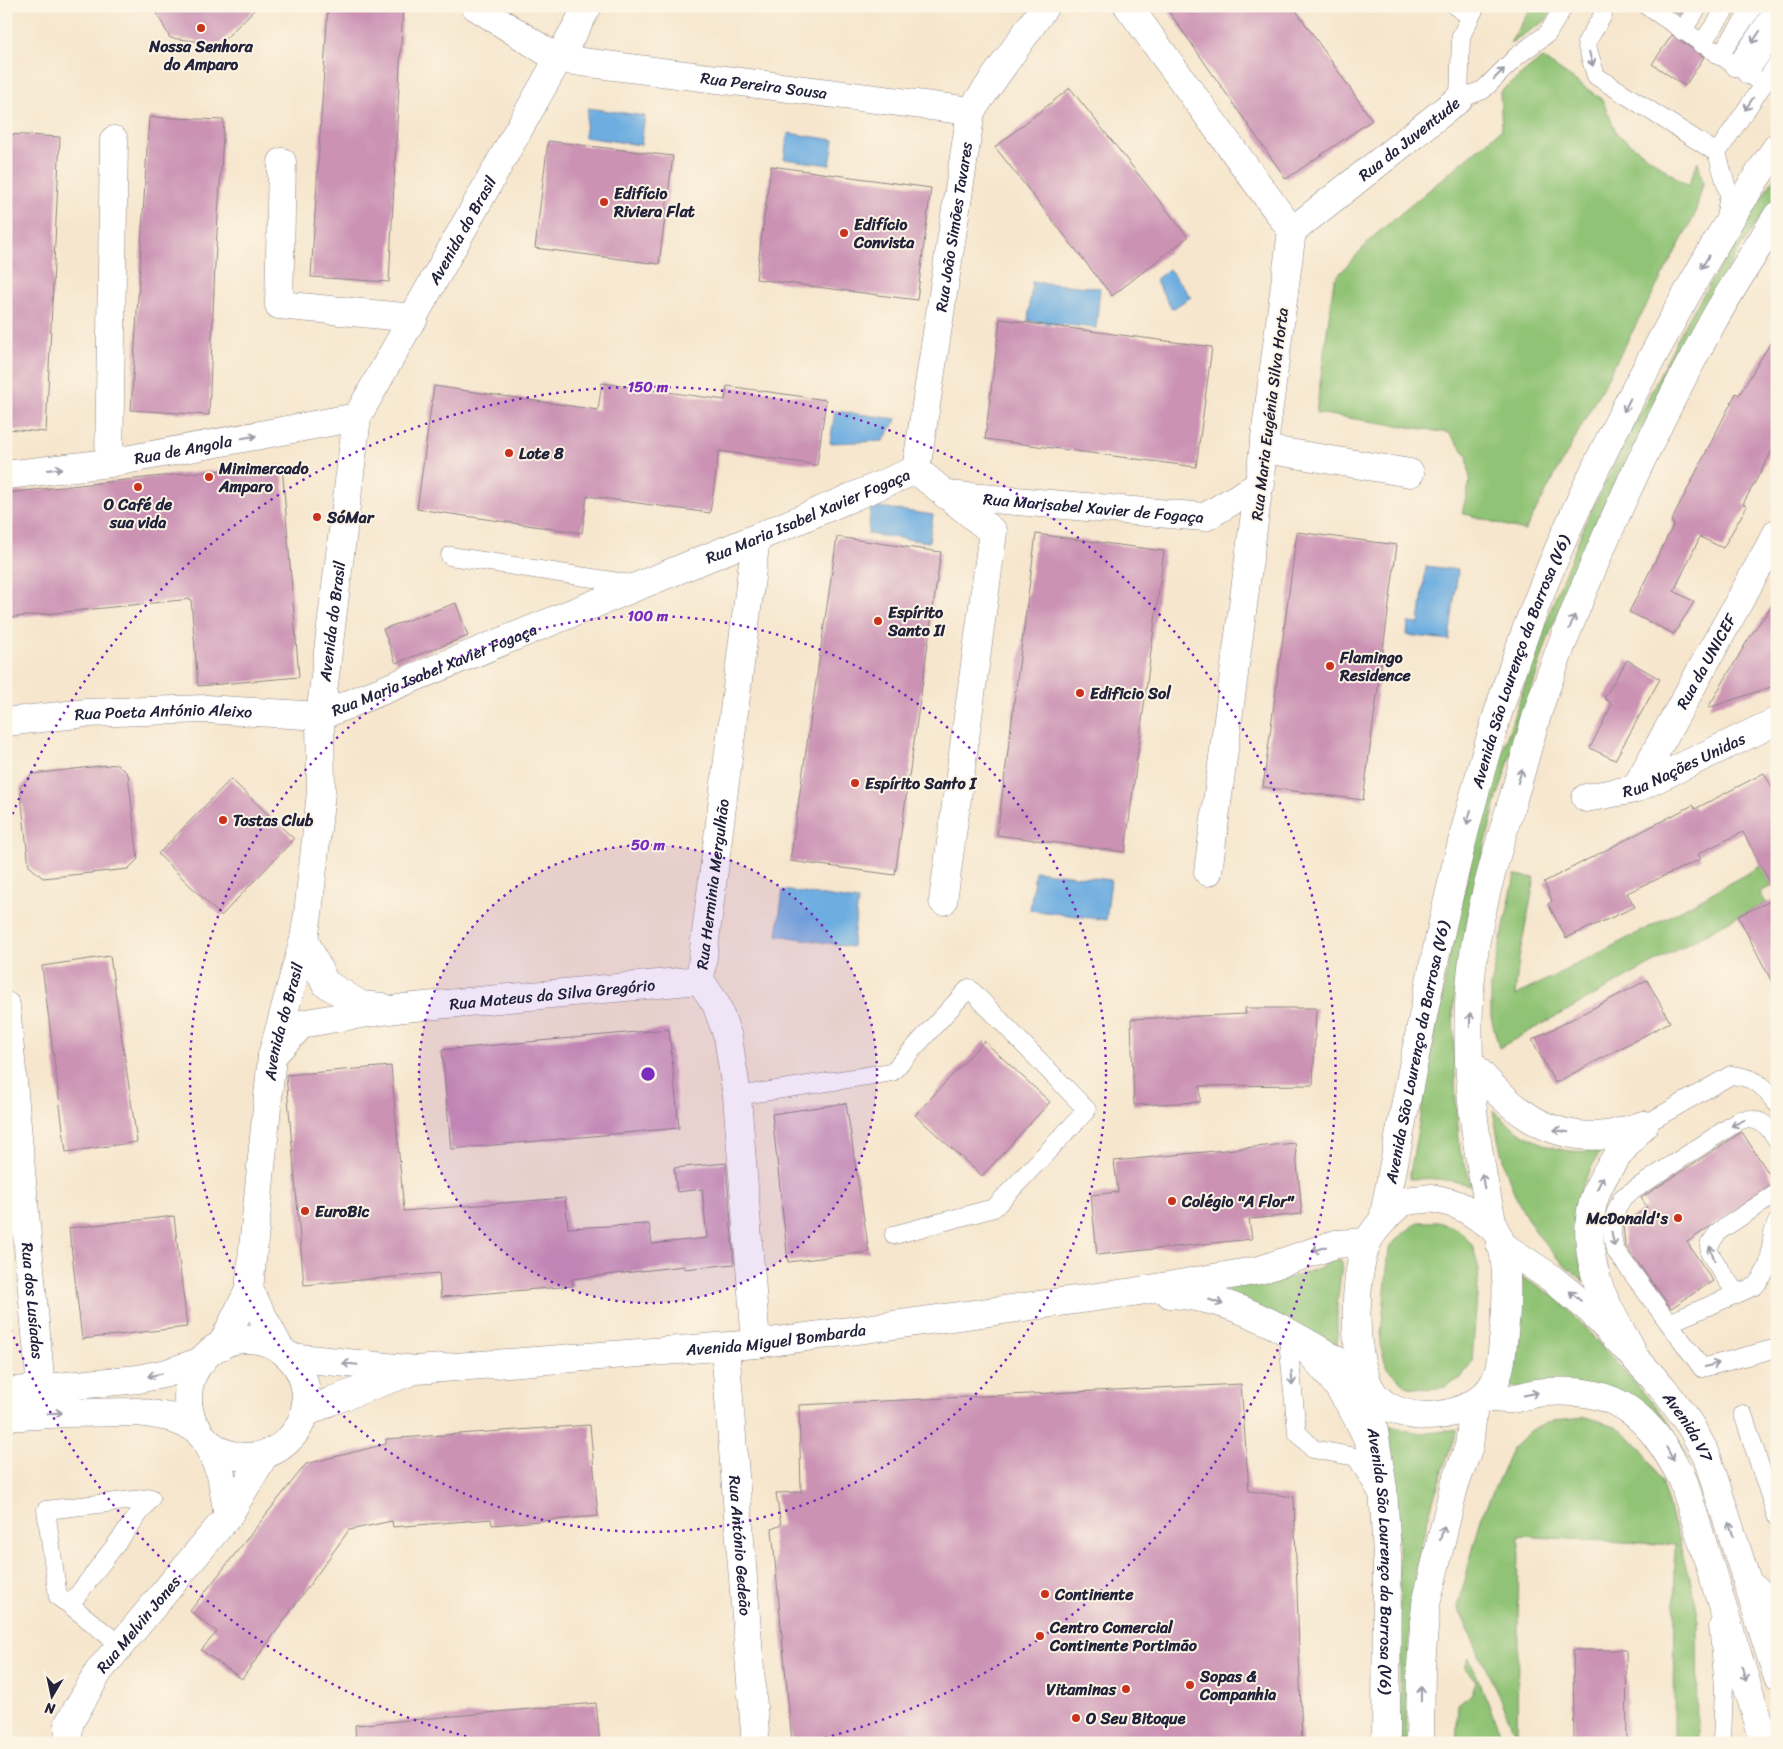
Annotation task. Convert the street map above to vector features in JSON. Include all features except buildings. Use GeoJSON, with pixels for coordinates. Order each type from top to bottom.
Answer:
{"type":"FeatureCollection","features":[{"type":"Feature","properties":{"kind":"street"},"geometry":{"type":"LineString","coordinates":[[475,6],[558,59]]}},
{"type":"Feature","properties":{"kind":"street","name":"Avenida do Brasil"},"geometry":{"type":"LineString","coordinates":[[212,1353],[249,1290],[272,1056],[304,939],[321,792],[320,716],[357,417],[588,6]]}},
{"type":"Feature","properties":{"kind":"street","name":"Rua João Simões Tavares"},"geometry":{"type":"LineString","coordinates":[[916,470],[971,111],[1045,6]]}},
{"type":"Feature","properties":{"kind":"street"},"geometry":{"type":"LineString","coordinates":[[1128,6],[1292,232]]}},
{"type":"Feature","properties":{"kind":"street","name":"Rua Pereira Sousa"},"geometry":{"type":"LineString","coordinates":[[558,59],[971,111]]}},
{"type":"Feature","properties":{"kind":"street","name":"Rua da Juventude"},"geometry":{"type":"LineString","coordinates":[[1292,232],[1459,99]]}},
{"type":"Feature","properties":{"kind":"street"},"geometry":{"type":"LineString","coordinates":[[108,463],[114,140]]}},
{"type":"Feature","properties":{"kind":"street","name":"Avenida São Lourenço da Barrosa (V6)"},"geometry":{"type":"LineString","coordinates":[[1383,1220],[1428,990],[1457,861],[1511,674],[1544,580],[1587,483],[1645,370],[1722,233],[1777,146]]}},
{"type":"Feature","properties":{"kind":"street"},"geometry":{"type":"LineString","coordinates":[[282,162],[279,304],[414,318]]}},
{"type":"Feature","properties":{"kind":"street","name":"Avenida São Lourenço da Barrosa (V6)"},"geometry":{"type":"LineString","coordinates":[[1365,1379],[1375,1396],[1403,1412],[1418,1416],[1444,1415],[1478,1400],[1496,1380],[1507,1303],[1504,1262],[1484,1185],[1471,1111],[1469,1061],[1470,986],[1481,915],[1544,694],[1592,571],[1657,428],[1713,321],[1777,216]]}},
{"type":"Feature","properties":{"kind":"street","name":"Rua Maria Eugénia Silva Horta"},"geometry":{"type":"LineString","coordinates":[[1208,872],[1292,232]]}},
{"type":"Feature","properties":{"kind":"street","name":"Rua de Angola"},"geometry":{"type":"LineString","coordinates":[[6,475],[108,463],[357,417]]}},
{"type":"Feature","properties":{"kind":"street"},"geometry":{"type":"LineString","coordinates":[[1265,449],[1410,473]]}},
{"type":"Feature","properties":{"kind":"street","name":"Rua Maria Isabel Xavier Fogaça"},"geometry":{"type":"LineString","coordinates":[[320,716],[640,586],[916,470],[993,532],[943,902]]}},
{"type":"Feature","properties":{"kind":"street","name":"Rua Marisabel Xavier de Fogaça"},"geometry":{"type":"LineString","coordinates":[[946,494],[1205,517],[1260,484]]}},
{"type":"Feature","properties":{"kind":"street","name":"Rua da UNICEF"},"geometry":{"type":"LineString","coordinates":[[1635,789],[1777,533]]}},
{"type":"Feature","properties":{"kind":"street","name":"Rua Herminia Mergulhão"},"geometry":{"type":"LineString","coordinates":[[756,538],[700,980],[716,1004],[728,1037],[737,1096],[756,1344]]}},
{"type":"Feature","properties":{"kind":"street","name":"Rua Poeta António Aleixo"},"geometry":{"type":"LineString","coordinates":[[6,722],[86,713],[206,709],[320,716]]}},
{"type":"Feature","properties":{"kind":"street","name":"Rua Nações Unidas"},"geometry":{"type":"LineString","coordinates":[[1586,798],[1635,789],[1777,721]]}},
{"type":"Feature","properties":{"kind":"street","name":"Rua Mateus da Silva Gregório"},"geometry":{"type":"LineString","coordinates":[[304,939],[325,983],[361,1005],[404,1008]]}},
{"type":"Feature","properties":{"kind":"street","name":"Rua Mateus da Silva Gregório"},"geometry":{"type":"LineString","coordinates":[[272,1056],[302,1024],[404,1008],[700,980]]}},
{"type":"Feature","properties":{"kind":"street","name":"Rua dos Lusíadas"},"geometry":{"type":"LineString","coordinates":[[6,1006],[41,1388]]}},
{"type":"Feature","properties":{"kind":"street"},"geometry":{"type":"LineString","coordinates":[[1469,1061],[1496,1092],[1524,1116],[1554,1130],[1581,1135],[1607,1135],[1644,1125]]}},
{"type":"Feature","properties":{"kind":"street"},"geometry":{"type":"LineString","coordinates":[[1636,1359],[1597,1281],[1590,1242],[1591,1205],[1602,1177],[1620,1151],[1644,1125]]}},
{"type":"Feature","properties":{"kind":"street","name":"Avenida São Lourenço da Barrosa (V6)"},"geometry":{"type":"LineString","coordinates":[[1386,1743],[1386,1555],[1384,1504],[1380,1468],[1356,1325],[1361,1266],[1367,1242],[1383,1220],[1403,1202],[1431,1198],[1462,1205],[1497,1236]]}},
{"type":"Feature","properties":{"kind":"street","name":"Avenida V7"},"geometry":{"type":"LineString","coordinates":[[1497,1236],[1584,1304],[1662,1388],[1690,1425],[1706,1454],[1777,1675]]}},
{"type":"Feature","properties":{"kind":"street"},"geometry":{"type":"LineString","coordinates":[[1133,1292],[1260,1270],[1336,1244],[1367,1242]]}},
{"type":"Feature","properties":{"kind":"street"},"geometry":{"type":"LineString","coordinates":[[6,1417],[65,1412],[139,1412],[169,1417],[202,1434],[214,1446],[233,1455],[249,1457],[265,1454],[282,1446],[296,1432],[304,1414],[306,1390],[303,1378],[285,1353],[249,1290]]}},
{"type":"Feature","properties":{"kind":"street"},"geometry":{"type":"LineString","coordinates":[[1133,1292],[1197,1296],[1248,1313],[1287,1330],[1365,1379]]}},
{"type":"Feature","properties":{"kind":"street","name":"Avenida Miguel Bombarda"},"geometry":{"type":"LineString","coordinates":[[285,1353],[416,1370],[756,1344],[1133,1292]]}},
{"type":"Feature","properties":{"kind":"street"},"geometry":{"type":"LineString","coordinates":[[1287,1330],[1325,1369],[1346,1395],[1362,1425],[1380,1468]]}},
{"type":"Feature","properties":{"kind":"street"},"geometry":{"type":"LineString","coordinates":[[6,1392],[138,1379],[167,1373],[212,1353],[232,1341],[257,1340],[285,1353]]}},
{"type":"Feature","properties":{"kind":"street","name":"Rua António Gedeão"},"geometry":{"type":"LineString","coordinates":[[725,1347],[755,1733],[754,1743]]}},
{"type":"Feature","properties":{"kind":"street"},"geometry":{"type":"LineString","coordinates":[[212,1353],[191,1383],[189,1395],[192,1419],[202,1434],[221,1474],[228,1516]]}},
{"type":"Feature","properties":{"kind":"street","name":"Avenida Miguel Bombarda"},"geometry":{"type":"LineString","coordinates":[[304,1414],[367,1387],[416,1370]]}},
{"type":"Feature","properties":{"kind":"street","name":"Avenida V7"},"geometry":{"type":"LineString","coordinates":[[1478,1400],[1511,1399],[1535,1393],[1579,1392],[1613,1401],[1642,1419],[1665,1445],[1683,1480],[1765,1743]]}},
{"type":"Feature","properties":{"kind":"street","name":"Avenida São Lourenço da Barrosa (V6)"},"geometry":{"type":"LineString","coordinates":[[1420,1743],[1421,1665],[1426,1604],[1454,1488],[1469,1446],[1478,1400]]}},
{"type":"Feature","properties":{"kind":"street","name":"Rua Melvin Jones"},"geometry":{"type":"LineString","coordinates":[[68,1743],[69,1723],[99,1670],[228,1516],[265,1454]]}},
{"type":"Feature","properties":{"kind":"lane"},"geometry":{"type":"LineString","coordinates":[[1455,6],[1473,11],[1461,36],[1459,99]]}},
{"type":"Feature","properties":{"kind":"lane","name":"Rua da Juventude"},"geometry":{"type":"LineString","coordinates":[[1459,99],[1483,90],[1517,56],[1548,33],[1564,6]]}},
{"type":"Feature","properties":{"kind":"lane"},"geometry":{"type":"LineString","coordinates":[[1647,6],[1667,12],[1682,31],[1763,84]]}},
{"type":"Feature","properties":{"kind":"lane"},"geometry":{"type":"LineString","coordinates":[[1682,31],[1699,6]]}},
{"type":"Feature","properties":{"kind":"lane"},"geometry":{"type":"LineString","coordinates":[[1701,44],[1728,6]]}},
{"type":"Feature","properties":{"kind":"lane"},"geometry":{"type":"LineString","coordinates":[[1720,56],[1754,6]]}},
{"type":"Feature","properties":{"kind":"lane"},"geometry":{"type":"LineString","coordinates":[[1741,71],[1776,6]]}},
{"type":"Feature","properties":{"kind":"lane"},"geometry":{"type":"LineString","coordinates":[[1603,15],[1586,43],[1596,76],[1717,153],[1729,195],[1722,233]]}},
{"type":"Feature","properties":{"kind":"lane"},"geometry":{"type":"LineString","coordinates":[[1741,71],[1777,32]]}},
{"type":"Feature","properties":{"kind":"lane"},"geometry":{"type":"LineString","coordinates":[[1717,153],[1777,64]]}},
{"type":"Feature","properties":{"kind":"lane"},"geometry":{"type":"LineString","coordinates":[[450,556],[640,586]]}},
{"type":"Feature","properties":{"kind":"lane"},"geometry":{"type":"LineString","coordinates":[[737,1096],[892,1072],[969,988],[1087,1110],[994,1208],[894,1235]]}},
{"type":"Feature","properties":{"kind":"lane"},"geometry":{"type":"LineString","coordinates":[[1644,1125],[1731,1075],[1745,1076],[1760,1082],[1777,1104]]}},
{"type":"Feature","properties":{"kind":"lane"},"geometry":{"type":"LineString","coordinates":[[1777,1140],[1771,1130],[1761,1122],[1751,1118],[1740,1120],[1623,1198],[1616,1209],[1610,1234],[1615,1250],[1702,1368],[1777,1348]]}},
{"type":"Feature","properties":{"kind":"lane"},"geometry":{"type":"LineString","coordinates":[[1737,1295],[1710,1254],[1709,1245],[1719,1231],[1777,1193]]}},
{"type":"Feature","properties":{"kind":"lane"},"geometry":{"type":"LineString","coordinates":[[1669,1324],[1755,1286],[1774,1264],[1773,1234],[1777,1222]]}},
{"type":"Feature","properties":{"kind":"lane"},"geometry":{"type":"LineString","coordinates":[[1287,1330],[1297,1432],[1313,1449],[1356,1456],[1384,1504]]}},
{"type":"Feature","properties":{"kind":"lane"},"geometry":{"type":"LineString","coordinates":[[1743,1414],[1777,1518]]}},
{"type":"Feature","properties":{"kind":"lane"},"geometry":{"type":"LineString","coordinates":[[70,1605],[151,1498],[46,1510],[58,1597],[120,1645]]}},
{"type":"Feature","properties":{"kind":"lane"},"geometry":{"type":"LineString","coordinates":[[1742,1564],[1754,1582],[1777,1601]]}},
{"type":"Feature","properties":{"kind":"lane"},"geometry":{"type":"LineString","coordinates":[[1713,1575],[1724,1686],[1722,1743]]}},
{"type":"Feature","properties":{"kind":"green space"},"geometry":{"type":"Polygon","coordinates":[[[1532,6],[1555,6],[1545,21],[1510,43],[1532,6]]]}},
{"type":"Feature","properties":{"kind":"green space"},"geometry":{"type":"Polygon","coordinates":[[[1542,58],[1602,99],[1617,134],[1688,186],[1698,161],[1703,184],[1694,217],[1525,531],[1462,513],[1470,481],[1467,455],[1449,433],[1316,413],[1334,280],[1374,236],[1502,129],[1500,92],[1542,58]]]}},
{"type":"Feature","properties":{"kind":"green space"},"geometry":{"type":"Polygon","coordinates":[[[1777,173],[1777,193],[1739,250],[1678,359],[1622,467],[1584,548],[1548,638],[1497,798],[1459,958],[1453,1010],[1456,1104],[1460,1151],[1473,1186],[1441,1180],[1409,1179],[1450,952],[1474,849],[1501,754],[1556,595],[1588,517],[1684,326],[1777,173]]]}},
{"type":"Feature","properties":{"kind":"green space"},"geometry":{"type":"Polygon","coordinates":[[[1777,857],[1777,884],[1760,892],[1766,903],[1738,916],[1499,1048],[1491,1017],[1491,986],[1515,875],[1535,878],[1519,958],[1515,996],[1661,921],[1777,857]]]}},
{"type":"Feature","properties":{"kind":"green space"},"geometry":{"type":"Polygon","coordinates":[[[1493,1110],[1516,1129],[1543,1144],[1572,1151],[1588,1151],[1603,1148],[1584,1182],[1576,1212],[1576,1244],[1585,1282],[1564,1264],[1532,1227],[1511,1185],[1493,1110]]]}},
{"type":"Feature","properties":{"kind":"green space"},"geometry":{"type":"Polygon","coordinates":[[[1418,1222],[1438,1222],[1458,1229],[1472,1245],[1479,1269],[1472,1361],[1461,1378],[1445,1387],[1429,1389],[1408,1387],[1387,1368],[1380,1345],[1389,1248],[1400,1236],[1418,1222]]]}},
{"type":"Feature","properties":{"kind":"green space"},"geometry":{"type":"Polygon","coordinates":[[[1336,1259],[1341,1260],[1342,1264],[1337,1305],[1337,1349],[1218,1287],[1264,1283],[1293,1277],[1336,1259]]]}},
{"type":"Feature","properties":{"kind":"green space"},"geometry":{"type":"Polygon","coordinates":[[[1522,1277],[1557,1298],[1580,1322],[1667,1419],[1690,1460],[1663,1422],[1641,1402],[1509,1387],[1519,1348],[1522,1277]]]}},
{"type":"Feature","properties":{"kind":"green space"},"geometry":{"type":"Polygon","coordinates":[[[1585,1417],[1616,1426],[1642,1449],[1661,1481],[1697,1604],[1698,1743],[1674,1743],[1675,1545],[1519,1536],[1517,1737],[1458,1607],[1481,1518],[1512,1449],[1530,1431],[1554,1420],[1585,1417]]]}},
{"type":"Feature","properties":{"kind":"green space"},"geometry":{"type":"Polygon","coordinates":[[[1389,1425],[1407,1431],[1423,1433],[1457,1429],[1428,1518],[1416,1572],[1408,1658],[1407,1743],[1399,1743],[1398,1544],[1389,1425]]]}},
{"type":"Feature","properties":{"kind":"green space"},"geometry":{"type":"Polygon","coordinates":[[[1469,1657],[1505,1743],[1456,1743],[1458,1704],[1472,1693],[1476,1681],[1465,1668],[1469,1657]]]}},
{"type":"Feature","properties":{"kind":"water"},"geometry":{"type":"Polygon","coordinates":[[[588,108],[645,116],[641,145],[584,137],[588,108]]]}},
{"type":"Feature","properties":{"kind":"water"},"geometry":{"type":"Polygon","coordinates":[[[788,133],[834,140],[830,165],[784,159],[788,133]]]}},
{"type":"Feature","properties":{"kind":"water"},"geometry":{"type":"Polygon","coordinates":[[[1169,269],[1191,297],[1172,309],[1155,280],[1169,269]]]}},
{"type":"Feature","properties":{"kind":"water"},"geometry":{"type":"Polygon","coordinates":[[[1032,282],[1100,288],[1096,328],[1028,321],[1032,282]]]}},
{"type":"Feature","properties":{"kind":"water"},"geometry":{"type":"Polygon","coordinates":[[[835,411],[897,419],[883,441],[830,443],[835,411]]]}},
{"type":"Feature","properties":{"kind":"water"},"geometry":{"type":"Polygon","coordinates":[[[871,506],[933,515],[929,542],[868,534],[871,506]]]}},
{"type":"Feature","properties":{"kind":"water"},"geometry":{"type":"Polygon","coordinates":[[[1426,566],[1458,570],[1449,640],[1407,635],[1408,623],[1419,624],[1426,566]]]}},
{"type":"Feature","properties":{"kind":"water"},"geometry":{"type":"Polygon","coordinates":[[[1035,871],[1111,880],[1106,920],[1030,910],[1035,871]]]}},
{"type":"Feature","properties":{"kind":"water"},"geometry":{"type":"Polygon","coordinates":[[[783,890],[858,901],[852,947],[777,935],[783,890]]]}},
{"type":"Feature","properties":{"kind":"place","name":"Nossa Senhora do Amparo"},"geometry":{"type":"Point","coordinates":[201,28]}},
{"type":"Feature","properties":{"kind":"place","name":"Edifício Riviera Flat"},"geometry":{"type":"Point","coordinates":[604,202]}},
{"type":"Feature","properties":{"kind":"place","name":"Edifício Convista"},"geometry":{"type":"Point","coordinates":[844,233]}},
{"type":"Feature","properties":{"kind":"place","name":"Lote 8"},"geometry":{"type":"Point","coordinates":[509,453]}},
{"type":"Feature","properties":{"kind":"place","name":"Minimercado Amparo"},"geometry":{"type":"Point","coordinates":[209,477]}},
{"type":"Feature","properties":{"kind":"place","name":"O Café de sua vida"},"geometry":{"type":"Point","coordinates":[138,487]}},
{"type":"Feature","properties":{"kind":"place","name":"SóMar"},"geometry":{"type":"Point","coordinates":[317,517]}},
{"type":"Feature","properties":{"kind":"place","name":"Espírito Santo II"},"geometry":{"type":"Point","coordinates":[878,621]}},
{"type":"Feature","properties":{"kind":"place","name":"Flamingo Residence"},"geometry":{"type":"Point","coordinates":[1330,666]}},
{"type":"Feature","properties":{"kind":"place","name":"Edificio Sol"},"geometry":{"type":"Point","coordinates":[1080,693]}},
{"type":"Feature","properties":{"kind":"place","name":"Espírito Santo I"},"geometry":{"type":"Point","coordinates":[855,783]}},
{"type":"Feature","properties":{"kind":"place","name":"Tostas Club"},"geometry":{"type":"Point","coordinates":[223,820]}},
{"type":"Feature","properties":{"kind":"place","name":"Colégio \"A Flor\""},"geometry":{"type":"Point","coordinates":[1172,1201]}},
{"type":"Feature","properties":{"kind":"place","name":"EuroBic"},"geometry":{"type":"Point","coordinates":[305,1211]}},
{"type":"Feature","properties":{"kind":"place","name":"McDonald's"},"geometry":{"type":"Point","coordinates":[1678,1218]}},
{"type":"Feature","properties":{"kind":"place","name":"Continente"},"geometry":{"type":"Point","coordinates":[1045,1594]}},
{"type":"Feature","properties":{"kind":"place","name":"Centro Comercial Continente Portimão"},"geometry":{"type":"Point","coordinates":[1040,1636]}},
{"type":"Feature","properties":{"kind":"place","name":"Sopas & Companhia"},"geometry":{"type":"Point","coordinates":[1190,1685]}},
{"type":"Feature","properties":{"kind":"place","name":"Vitaminas"},"geometry":{"type":"Point","coordinates":[1126,1689]}},
{"type":"Feature","properties":{"kind":"place","name":"O Seu Bitoque"},"geometry":{"type":"Point","coordinates":[1076,1718]}}]}
